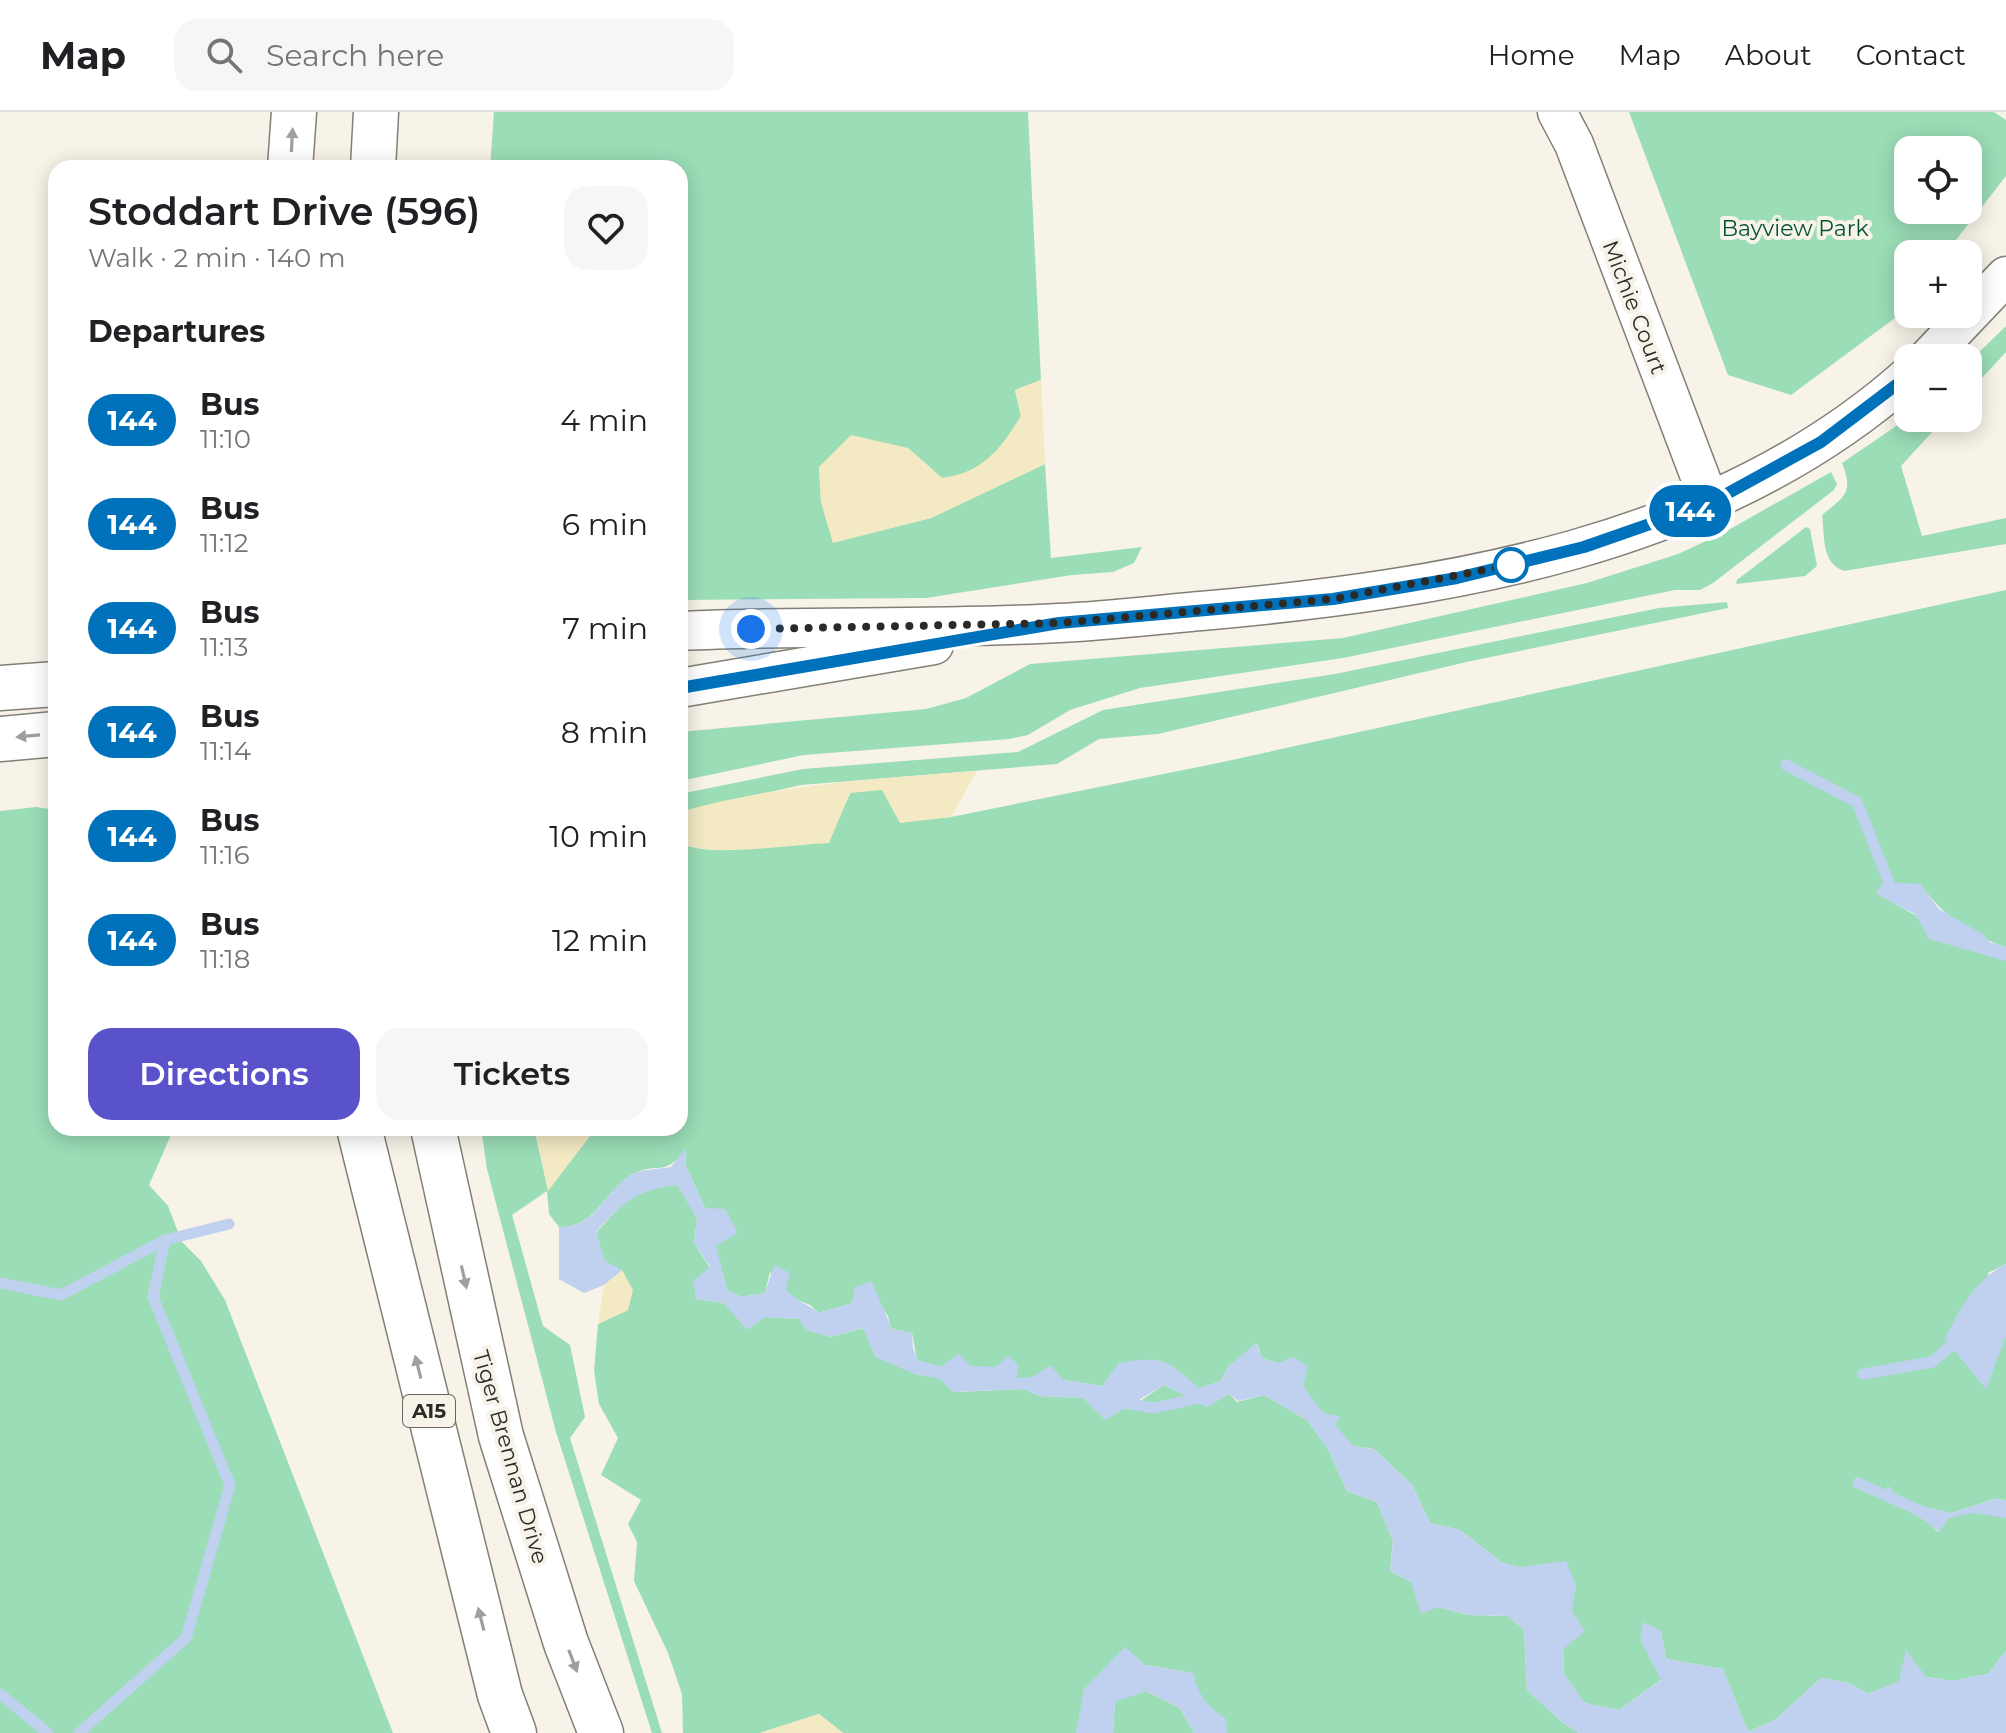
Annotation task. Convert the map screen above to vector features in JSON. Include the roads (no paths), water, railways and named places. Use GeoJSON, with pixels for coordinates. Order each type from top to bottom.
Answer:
{"type":"FeatureCollection","features":[{"type":"Feature","properties":{"kind":"main road"},"geometry":{"type":"LineString","coordinates":[[291,160],[294,112]]}},
{"type":"Feature","properties":{"kind":"main road"},"geometry":{"type":"LineString","coordinates":[[373,160],[376,112]]}},
{"type":"Feature","properties":{"kind":"main road"},"geometry":{"type":"LineString","coordinates":[[0,688],[48,685]]}},
{"type":"Feature","properties":{"kind":"main road"},"geometry":{"type":"LineString","coordinates":[[0,739],[48,735]]}},
{"type":"Feature","properties":{"kind":"main road","name":"A15"},"geometry":{"type":"LineString","coordinates":[[361,1136],[500,1695],[514,1733]]}},
{"type":"Feature","properties":{"kind":"main road","name":"Tiger Brennan Drive"},"geometry":{"type":"LineString","coordinates":[[435,1136],[501,1436],[566,1643],[601,1733]]}},
{"type":"Feature","properties":{"kind":"street","name":"Michie Court"},"geometry":{"type":"LineString","coordinates":[[1557,112],[1574,144],[1710,503]]}},
{"type":"Feature","properties":{"kind":"street"},"geometry":{"type":"LineString","coordinates":[[1941,344],[2006,276]]}},
{"type":"Feature","properties":{"kind":"street"},"geometry":{"type":"LineString","coordinates":[[688,631],[1059,623],[1333,599],[1457,578],[1584,547],[1710,503],[1821,442],[1894,387]]}},
{"type":"Feature","properties":{"kind":"street"},"geometry":{"type":"LineString","coordinates":[[688,687],[1059,623]]}},
{"type":"Feature","properties":{"kind":"water"},"geometry":{"type":"Polygon","coordinates":[[[1883,882],[1920,884],[1939,909],[1984,935],[1989,942],[2006,947],[2006,961],[1929,939],[1915,914],[1876,894],[1883,882]]]}},
{"type":"Feature","properties":{"kind":"water"},"geometry":{"type":"Polygon","coordinates":[[[685,1149],[686,1166],[705,1208],[725,1209],[738,1233],[716,1246],[727,1290],[741,1297],[765,1293],[774,1265],[790,1273],[786,1289],[819,1313],[852,1303],[855,1287],[872,1281],[891,1329],[912,1333],[918,1360],[940,1367],[959,1354],[971,1366],[996,1367],[1008,1356],[1018,1364],[1017,1378],[1032,1377],[1051,1365],[1063,1380],[1102,1386],[1119,1363],[1155,1360],[1171,1366],[1199,1388],[1221,1381],[1229,1366],[1256,1343],[1262,1358],[1278,1363],[1293,1357],[1308,1366],[1303,1386],[1323,1413],[1341,1417],[1334,1424],[1353,1446],[1374,1449],[1412,1485],[1430,1523],[1460,1530],[1501,1562],[1520,1567],[1566,1561],[1576,1586],[1572,1611],[1585,1631],[1563,1649],[1564,1674],[1585,1703],[1619,1710],[1661,1680],[1640,1639],[1643,1622],[1661,1631],[1666,1659],[1723,1669],[1748,1732],[1775,1720],[1821,1678],[1849,1683],[1868,1694],[1899,1681],[1906,1650],[1926,1677],[1953,1681],[1988,1674],[2006,1651],[2006,1733],[1579,1733],[1527,1690],[1524,1630],[1508,1616],[1469,1615],[1438,1607],[1421,1614],[1411,1582],[1390,1571],[1393,1541],[1377,1502],[1347,1491],[1328,1449],[1307,1420],[1264,1395],[1238,1401],[1230,1394],[1207,1407],[1164,1385],[1105,1420],[1083,1398],[1040,1396],[1024,1389],[953,1392],[940,1379],[915,1374],[875,1357],[863,1328],[830,1337],[806,1330],[799,1319],[765,1317],[747,1330],[724,1303],[696,1299],[693,1281],[710,1267],[694,1243],[697,1219],[677,1185],[652,1190],[632,1199],[596,1232],[605,1261],[622,1270],[604,1285],[584,1293],[559,1279],[559,1227],[583,1222],[623,1180],[647,1170],[671,1167],[685,1149]]]}},
{"type":"Feature","properties":{"kind":"water"},"geometry":{"type":"Polygon","coordinates":[[[2006,1264],[2006,1336],[1986,1389],[1945,1339],[1977,1286],[2006,1264]]]}},
{"type":"Feature","properties":{"kind":"water"},"geometry":{"type":"Polygon","coordinates":[[[1887,1485],[1908,1506],[1922,1510],[1926,1507],[1951,1513],[1995,1499],[2006,1500],[2006,1518],[1973,1513],[1949,1518],[1939,1532],[1887,1497],[1887,1485]]]}},
{"type":"Feature","properties":{"kind":"water"},"geometry":{"type":"Polygon","coordinates":[[[1125,1647],[1145,1665],[1193,1673],[1204,1699],[1226,1719],[1227,1733],[1194,1733],[1180,1708],[1146,1691],[1115,1702],[1113,1733],[1076,1733],[1084,1689],[1125,1647]]]}},
{"type":"Feature","properties":{"kind":"waterway"},"geometry":{"type":"LineString","coordinates":[[1786,765],[1857,802],[1893,893]]}},
{"type":"Feature","properties":{"kind":"waterway"},"geometry":{"type":"LineString","coordinates":[[0,1283],[61,1295],[165,1240],[229,1224]]}},
{"type":"Feature","properties":{"kind":"waterway"},"geometry":{"type":"LineString","coordinates":[[79,1733],[186,1638],[230,1485],[153,1297],[165,1240]]}},
{"type":"Feature","properties":{"kind":"waterway"},"geometry":{"type":"LineString","coordinates":[[1863,1374],[1932,1362],[1960,1338]]}},
{"type":"Feature","properties":{"kind":"waterway"},"geometry":{"type":"LineString","coordinates":[[1120,1402],[1154,1408],[1209,1396]]}},
{"type":"Feature","properties":{"kind":"waterway"},"geometry":{"type":"LineString","coordinates":[[1858,1483],[1934,1517]]}},
{"type":"Feature","properties":{"kind":"waterway"},"geometry":{"type":"LineString","coordinates":[[0,1694],[48,1733]]}},
{"type":"Feature","properties":{"kind":"park label","name":"Bayview Park"},"geometry":{"type":"Point","coordinates":[1795,228]}}]}
